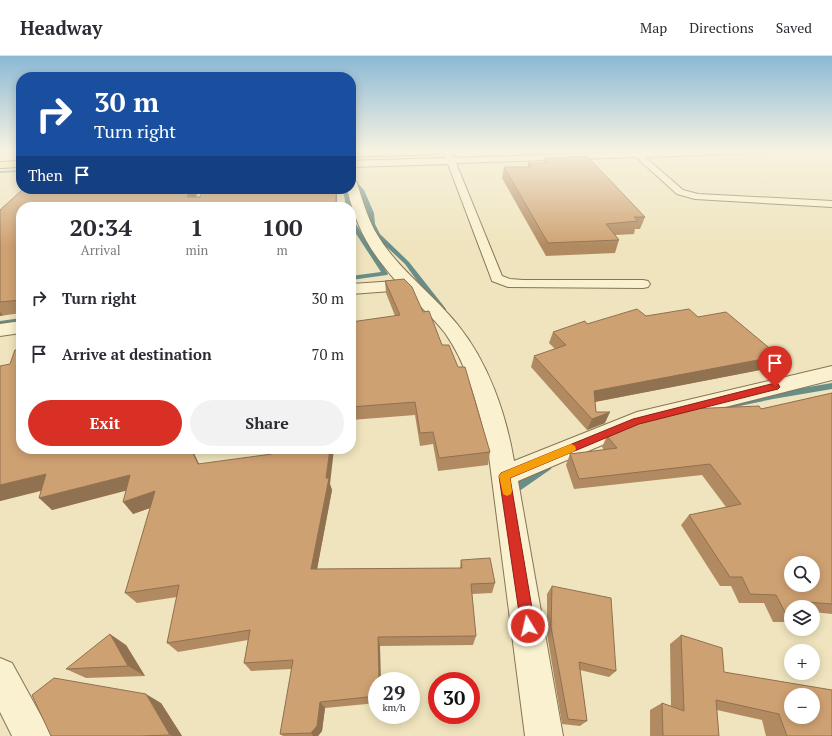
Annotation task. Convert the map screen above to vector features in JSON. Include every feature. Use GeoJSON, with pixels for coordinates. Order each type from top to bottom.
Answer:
{"type":"FeatureCollection","features":[{"type":"Feature","properties":{"kind":"street"},"geometry":{"type":"LineString","coordinates":[[354,194],[364,222],[379,249],[409,286],[439,314],[456,335],[476,371],[493,422],[504,476],[544,736]]}},
{"type":"Feature","properties":{"kind":"street"},"geometry":{"type":"LineString","coordinates":[[356,289],[409,286]]}},
{"type":"Feature","properties":{"kind":"street"},"geometry":{"type":"LineString","coordinates":[[0,330],[16,328]]}},
{"type":"Feature","properties":{"kind":"street"},"geometry":{"type":"LineString","coordinates":[[504,476],[637,421],[832,373]]}},
{"type":"Feature","properties":{"kind":"street"},"geometry":{"type":"LineString","coordinates":[[0,675],[32,736]]}},
{"type":"Feature","properties":{"kind":"lane"},"geometry":{"type":"LineString","coordinates":[[460,183],[497,278],[508,282],[523,284],[643,284]]}},
{"type":"Feature","properties":{"kind":"lane"},"geometry":{"type":"LineString","coordinates":[[669,183],[680,192],[698,197],[832,204]]}},
{"type":"Feature","properties":{"kind":"building"},"geometry":{"type":"Polygon","coordinates":[[[513,183],[612,183],[645,217],[634,217],[638,221],[606,224],[619,240],[548,243],[513,183]]]}},
{"type":"Feature","properties":{"kind":"building"},"geometry":{"type":"Polygon","coordinates":[[[18,194],[188,194],[187,197],[200,197],[201,194],[336,194],[336,202],[16,202],[16,300],[0,302],[0,210],[18,194]]]}},
{"type":"Feature","properties":{"kind":"building"},"geometry":{"type":"Polygon","coordinates":[[[404,279],[412,287],[423,312],[429,311],[442,345],[449,345],[458,367],[465,367],[490,452],[439,458],[433,432],[420,433],[415,402],[356,407],[356,321],[400,315],[385,281],[404,279]]]}},
{"type":"Feature","properties":{"kind":"building"},"geometry":{"type":"Polygon","coordinates":[[[637,309],[646,316],[689,309],[698,317],[726,312],[779,356],[594,391],[596,412],[610,412],[592,419],[534,356],[566,345],[553,332],[585,321],[587,324],[637,309]]]}},
{"type":"Feature","properties":{"kind":"building"},"geometry":{"type":"Polygon","coordinates":[[[16,350],[16,454],[193,454],[198,464],[272,454],[329,454],[326,478],[329,478],[311,569],[462,568],[461,560],[490,558],[495,583],[471,584],[476,636],[378,637],[379,672],[368,672],[368,697],[320,702],[317,726],[311,733],[280,734],[293,660],[244,663],[250,630],[167,643],[179,585],[125,593],[155,491],[123,502],[130,475],[39,498],[46,474],[0,485],[0,366],[10,364],[16,350]]]}},
{"type":"Feature","properties":{"kind":"building"},"geometry":{"type":"Polygon","coordinates":[[[832,393],[832,604],[820,603],[820,600],[784,600],[784,610],[776,595],[750,594],[742,577],[730,577],[689,515],[741,504],[710,464],[579,479],[570,454],[617,448],[607,436],[648,419],[686,409],[759,406],[761,409],[832,393]]]}},
{"type":"Feature","properties":{"kind":"building"},"geometry":{"type":"Polygon","coordinates":[[[552,586],[611,598],[616,671],[579,662],[587,721],[568,719],[551,627],[552,586]]]}},
{"type":"Feature","properties":{"kind":"building"},"geometry":{"type":"Polygon","coordinates":[[[110,634],[128,666],[66,669],[110,634]]]}},
{"type":"Feature","properties":{"kind":"building"},"geometry":{"type":"Polygon","coordinates":[[[681,635],[722,648],[724,672],[820,688],[832,690],[832,736],[787,736],[779,714],[716,700],[719,736],[663,736],[662,703],[684,711],[681,635]]]}},
{"type":"Feature","properties":{"kind":"building"},"geometry":{"type":"Polygon","coordinates":[[[54,678],[146,694],[170,735],[51,736],[32,695],[54,678]]]}},
{"type":"Feature","properties":{"kind":"waterway"},"geometry":{"type":"LineString","coordinates":[[356,184],[361,190],[371,213],[372,224],[377,235],[407,263],[443,311]]}},
{"type":"Feature","properties":{"kind":"waterway"},"geometry":{"type":"LineString","coordinates":[[347,194],[348,202]]}},
{"type":"Feature","properties":{"kind":"waterway"},"geometry":{"type":"LineString","coordinates":[[356,229],[385,274],[356,277]]}},
{"type":"Feature","properties":{"kind":"waterway"},"geometry":{"type":"LineString","coordinates":[[0,323],[16,321]]}},
{"type":"Feature","properties":{"kind":"waterway"},"geometry":{"type":"LineString","coordinates":[[716,408],[832,386]]}},
{"type":"Feature","properties":{"kind":"waterway"},"geometry":{"type":"LineString","coordinates":[[511,491],[547,466]]}},
{"type":"Feature","properties":{"kind":"slow traffic"},"geometry":{"type":"LineString","coordinates":[[507,491],[504,476],[571,449]]}},
{"type":"Feature","properties":{"kind":"route"},"geometry":{"type":"LineString","coordinates":[[528,626],[504,476],[637,421],[775,387]]}}]}
